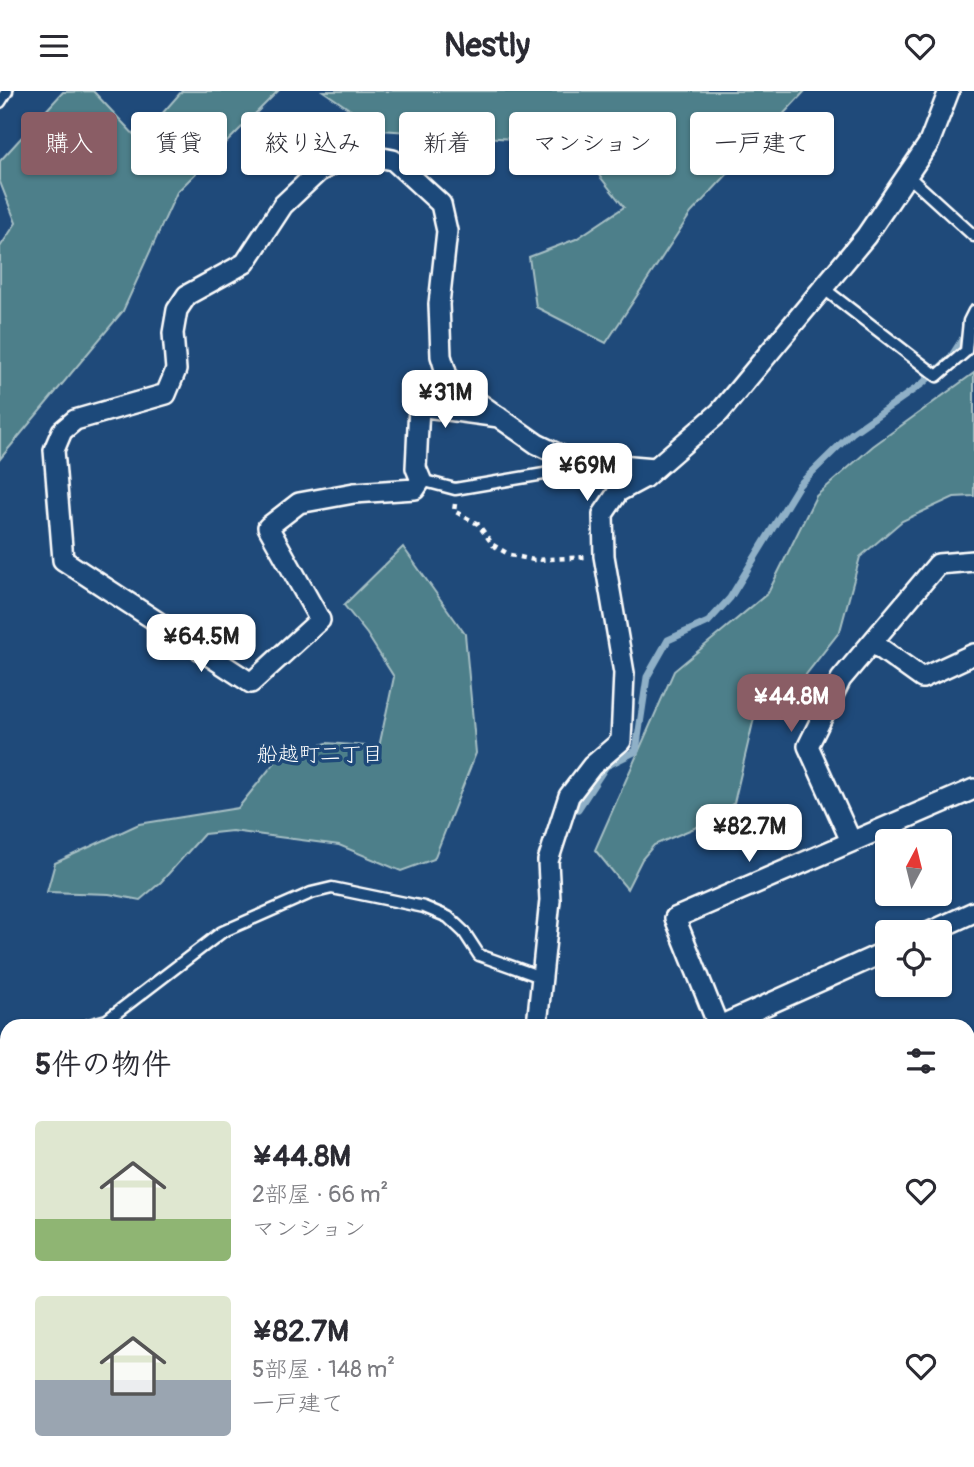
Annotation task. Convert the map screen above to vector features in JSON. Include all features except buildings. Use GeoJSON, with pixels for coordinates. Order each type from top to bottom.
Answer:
{"type":"FeatureCollection","features":[{"type":"Feature","properties":{"kind":"street"},"geometry":{"type":"LineString","coordinates":[[538,1019],[550,900],[548,861],[569,796],[592,766],[621,741],[624,673],[604,556],[603,515],[618,492],[655,468],[720,412],[866,236],[929,143],[949,91]]}},
{"type":"Feature","properties":{"kind":"street"},"geometry":{"type":"LineString","coordinates":[[499,417],[419,406],[416,468],[421,480],[415,489],[354,493],[299,503],[268,527],[320,620],[251,683],[63,560],[54,450],[62,431],[75,420],[166,394],[176,370],[173,333],[177,310],[187,295],[245,263],[283,205],[317,172],[344,158],[367,155],[393,160],[441,204],[447,231],[439,304],[441,356],[449,382],[499,417],[537,444],[572,461],[655,468]]}},
{"type":"Feature","properties":{"kind":"street"},"geometry":{"type":"LineString","coordinates":[[851,841],[808,746],[841,679],[938,563],[974,561]]}},
{"type":"Feature","properties":{"kind":"street"},"geometry":{"type":"LineString","coordinates":[[873,643],[922,678],[974,654]]}},
{"type":"Feature","properties":{"kind":"street"},"geometry":{"type":"LineString","coordinates":[[717,1019],[675,919],[974,789]]}},
{"type":"Feature","properties":{"kind":"street"},"geometry":{"type":"LineString","coordinates":[[952,922],[974,912]]}},
{"type":"Feature","properties":{"kind":"street"},"geometry":{"type":"LineString","coordinates":[[734,1019],[875,956]]}},
{"type":"Feature","properties":{"kind":"lane"},"geometry":{"type":"LineString","coordinates":[[0,102],[7,91]]}},
{"type":"Feature","properties":{"kind":"lane"},"geometry":{"type":"LineString","coordinates":[[907,175],[974,236]]}},
{"type":"Feature","properties":{"kind":"lane"},"geometry":{"type":"LineString","coordinates":[[823,288],[937,376],[966,351],[969,321],[974,311]]}},
{"type":"Feature","properties":{"kind":"lane"},"geometry":{"type":"LineString","coordinates":[[421,480],[456,489],[544,474],[572,461]]}},
{"type":"Feature","properties":{"kind":"lane"},"geometry":{"type":"LineString","coordinates":[[108,1019],[222,932],[311,893],[332,888],[424,907],[448,917],[464,932],[479,955],[541,977]]}},
{"type":"Feature","properties":{"kind":"path"},"geometry":{"type":"LineString","coordinates":[[456,489],[454,511],[478,524],[493,545],[510,555],[534,560],[604,556]]}},
{"type":"Feature","properties":{"kind":"green space"},"geometry":{"type":"Polygon","coordinates":[[[93,91],[113,112],[45,112],[63,92],[93,91]]]}},
{"type":"Feature","properties":{"kind":"green space"},"geometry":{"type":"Polygon","coordinates":[[[182,91],[278,91],[257,112],[241,112],[241,128],[227,142],[227,112],[164,112],[182,91]]]}},
{"type":"Feature","properties":{"kind":"green space"},"geometry":{"type":"Polygon","coordinates":[[[323,91],[805,91],[785,112],[690,112],[690,175],[727,175],[691,213],[606,343],[536,307],[529,257],[576,239],[624,207],[599,175],[676,175],[676,112],[509,112],[509,139],[495,138],[495,112],[399,112],[399,131],[385,130],[385,112],[354,112],[323,91]]]}},
{"type":"Feature","properties":{"kind":"green space"},"geometry":{"type":"Polygon","coordinates":[[[117,117],[131,131],[131,175],[194,175],[177,192],[123,311],[0,459],[0,247],[16,223],[0,182],[0,161],[21,138],[21,175],[117,175],[117,117]]]}},
{"type":"Feature","properties":{"kind":"green space"},"geometry":{"type":"Polygon","coordinates":[[[974,373],[974,496],[954,497],[902,521],[860,557],[840,631],[804,677],[754,718],[734,803],[704,824],[654,845],[642,859],[627,889],[595,850],[674,671],[768,593],[816,496],[873,446],[974,373]]]}},
{"type":"Feature","properties":{"kind":"green space"},"geometry":{"type":"Polygon","coordinates":[[[403,547],[465,634],[476,753],[434,859],[401,871],[339,845],[232,831],[204,834],[161,882],[140,900],[109,894],[47,892],[55,863],[139,824],[238,808],[279,757],[327,743],[379,747],[394,677],[367,634],[344,605],[403,547]]]}},
{"type":"Feature","properties":{"kind":"waterway"},"geometry":{"type":"LineString","coordinates":[[578,809],[606,766],[636,751],[647,677],[668,640],[708,622],[730,598],[799,485],[852,433],[922,384],[951,357],[967,332]]}},
{"type":"Feature","properties":{"kind":"district","name":"船越町二丁目"},"geometry":{"type":"Point","coordinates":[320,754]}}]}
